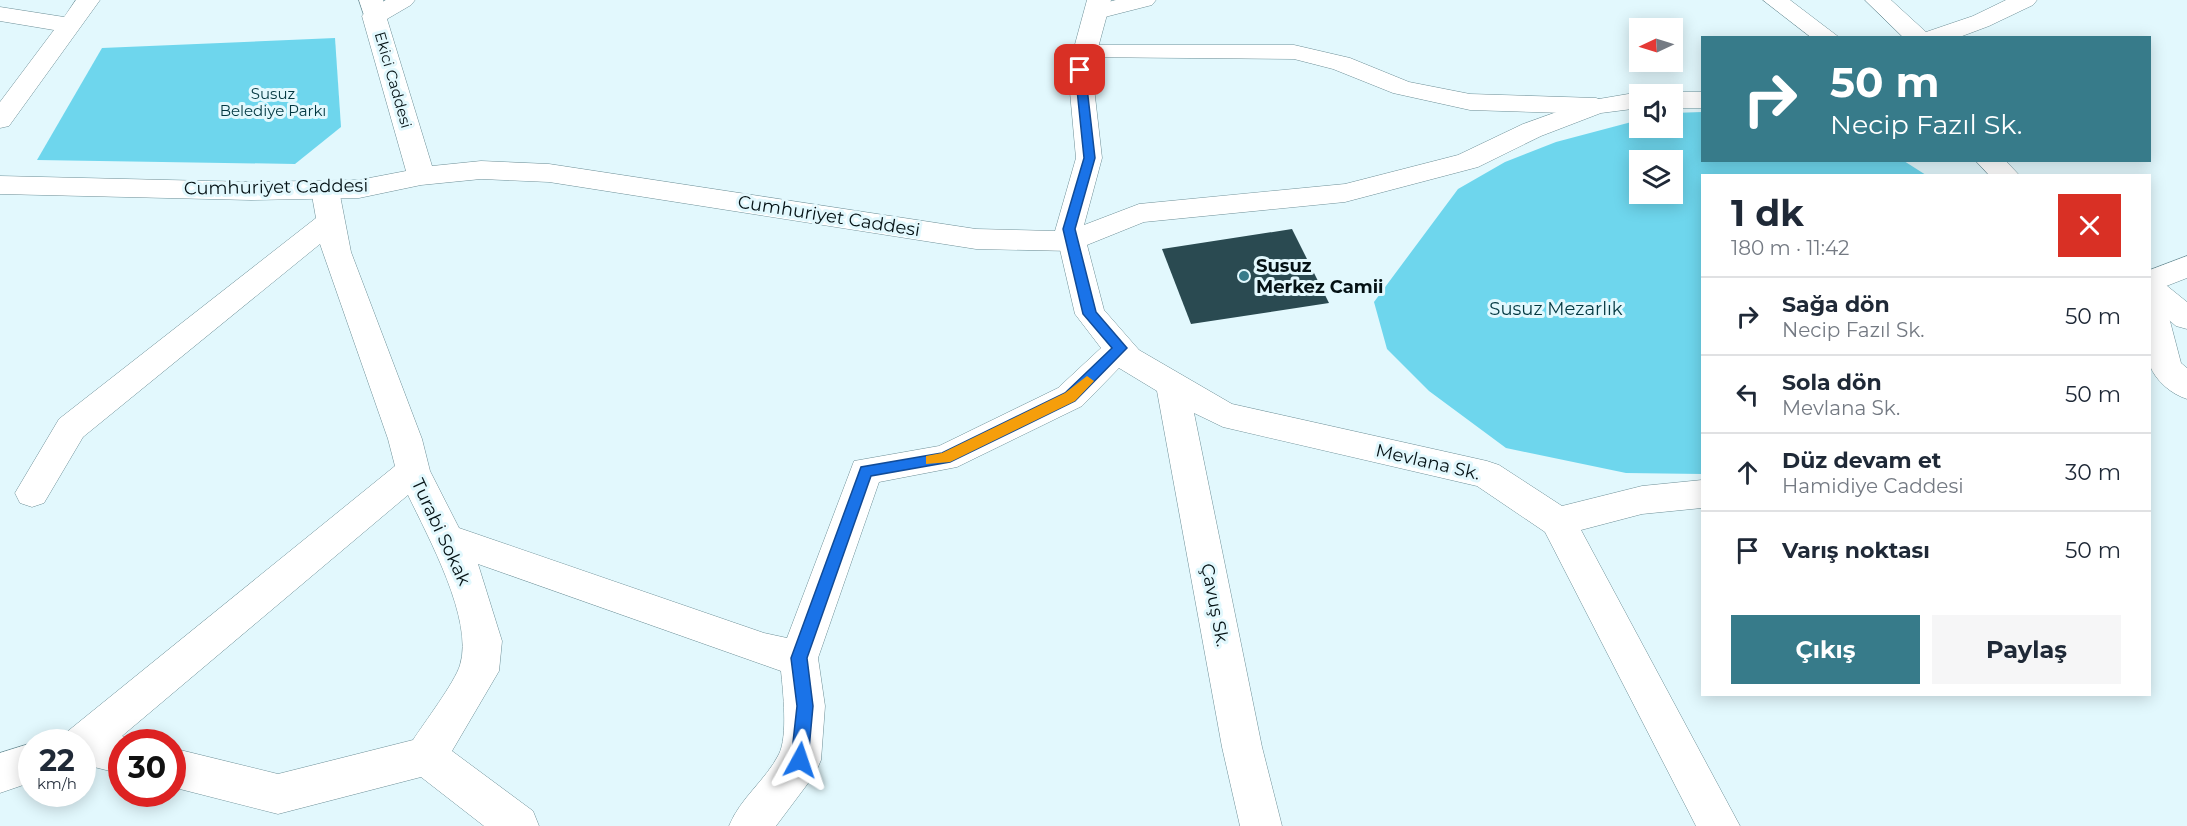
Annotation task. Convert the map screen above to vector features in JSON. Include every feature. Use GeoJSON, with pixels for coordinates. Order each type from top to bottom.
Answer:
{"type":"FeatureCollection","features":[{"type":"Feature","properties":{"kind":"street"},"geometry":{"type":"LineString","coordinates":[[0,120],[87,0]]}},
{"type":"Feature","properties":{"kind":"street","name":"Ekici Caddesi"},"geometry":{"type":"LineString","coordinates":[[403,0],[373,8],[421,176]]}},
{"type":"Feature","properties":{"kind":"street"},"geometry":{"type":"LineString","coordinates":[[1098,6],[1144,0]]}},
{"type":"Feature","properties":{"kind":"street"},"geometry":{"type":"LineString","coordinates":[[1775,0],[1825,36]]}},
{"type":"Feature","properties":{"kind":"street"},"geometry":{"type":"LineString","coordinates":[[1877,0],[1917,36]]}},
{"type":"Feature","properties":{"kind":"street"},"geometry":{"type":"LineString","coordinates":[[1938,36],[1981,21],[2025,0]]}},
{"type":"Feature","properties":{"kind":"street","name":"Mevlana Sk."},"geometry":{"type":"LineString","coordinates":[[1098,6],[1080,70],[1089,158],[1069,229],[1090,314],[1128,358],[1223,415],[1487,475],[1558,522],[1719,826]]}},
{"type":"Feature","properties":{"kind":"street"},"geometry":{"type":"LineString","coordinates":[[0,14],[70,24]]}},
{"type":"Feature","properties":{"kind":"street"},"geometry":{"type":"LineString","coordinates":[[1085,52],[1294,52],[1341,63],[1402,88],[1470,102],[1596,106]]}},
{"type":"Feature","properties":{"kind":"street"},"geometry":{"type":"LineString","coordinates":[[1683,100],[1701,100]]}},
{"type":"Feature","properties":{"kind":"street","name":"Cumhuriyet Caddesi"},"geometry":{"type":"LineString","coordinates":[[0,185],[251,191],[328,205],[359,189],[421,176],[481,170],[549,173],[976,239],[1072,241],[1139,213],[1345,193],[1468,161],[1532,130],[1596,106],[1629,101]]}},
{"type":"Feature","properties":{"kind":"street"},"geometry":{"type":"LineString","coordinates":[[1990,162],[2005,174]]}},
{"type":"Feature","properties":{"kind":"street"},"geometry":{"type":"LineString","coordinates":[[32,493],[71,428],[328,205]]}},
{"type":"Feature","properties":{"kind":"street","name":"Turabi Sokak"},"geometry":{"type":"LineString","coordinates":[[328,205],[336,252],[405,439],[412,471],[465,576],[483,641],[479,671],[426,756]]}},
{"type":"Feature","properties":{"kind":"street"},"geometry":{"type":"LineString","coordinates":[[2151,282],[2187,266]]}},
{"type":"Feature","properties":{"kind":"street"},"geometry":{"type":"LineString","coordinates":[[2151,289],[2187,318]]}},
{"type":"Feature","properties":{"kind":"street"},"geometry":{"type":"LineString","coordinates":[[2151,306],[2166,368],[2187,387]]}},
{"type":"Feature","properties":{"kind":"street"},"geometry":{"type":"LineString","coordinates":[[750,826],[800,760],[805,706],[799,658],[866,471],[945,458],[1070,397],[1120,348]]}},
{"type":"Feature","properties":{"kind":"street","name":"Çavuş Sk."},"geometry":{"type":"LineString","coordinates":[[1172,384],[1242,747],[1261,826]]}},
{"type":"Feature","properties":{"kind":"street"},"geometry":{"type":"LineString","coordinates":[[96,733],[412,471]]}},
{"type":"Feature","properties":{"kind":"street"},"geometry":{"type":"LineString","coordinates":[[1558,522],[1642,500],[1701,494]]}},
{"type":"Feature","properties":{"kind":"street"},"geometry":{"type":"LineString","coordinates":[[446,538],[764,650],[799,658]]}},
{"type":"Feature","properties":{"kind":"street"},"geometry":{"type":"LineString","coordinates":[[186,771],[278,794],[426,756],[518,826]]}},
{"type":"Feature","properties":{"kind":"street"},"geometry":{"type":"LineString","coordinates":[[0,773],[18,767]]}},
{"type":"Feature","properties":{"kind":"green space","name":"Susuz Belediye Parkı"},"geometry":{"type":"Polygon","coordinates":[[[335,38],[341,127],[295,164],[37,160],[102,48],[335,38]]]}},
{"type":"Feature","properties":{"kind":"green space","name":"Susuz Mezarlık"},"geometry":{"type":"Polygon","coordinates":[[[1701,112],[1701,162],[1906,162],[1924,174],[1701,174],[1701,474],[1626,473],[1506,448],[1429,391],[1387,349],[1374,302],[1458,189],[1505,162],[1556,142],[1629,123],[1629,138],[1683,138],[1683,113],[1701,112]]]}},
{"type":"Feature","properties":{"kind":"building","name":"Susuz Merkez Camii"},"geometry":{"type":"Polygon","coordinates":[[[1292,229],[1329,303],[1191,324],[1162,249],[1292,229]]]}},
{"type":"Feature","properties":{"kind":"slow traffic"},"geometry":{"type":"LineString","coordinates":[[931,460],[945,458],[1070,397],[1087,381]]}},
{"type":"Feature","properties":{"kind":"place","name":"Susuz Merkez Camii"},"geometry":{"type":"Point","coordinates":[1244,276]}},
{"type":"Feature","properties":{"kind":"route"},"geometry":{"type":"LineString","coordinates":[[800,760],[805,706],[799,658],[866,471],[945,458],[966,448],[1070,397],[1120,348],[1090,314],[1069,229],[1089,158],[1080,70]]}}]}
